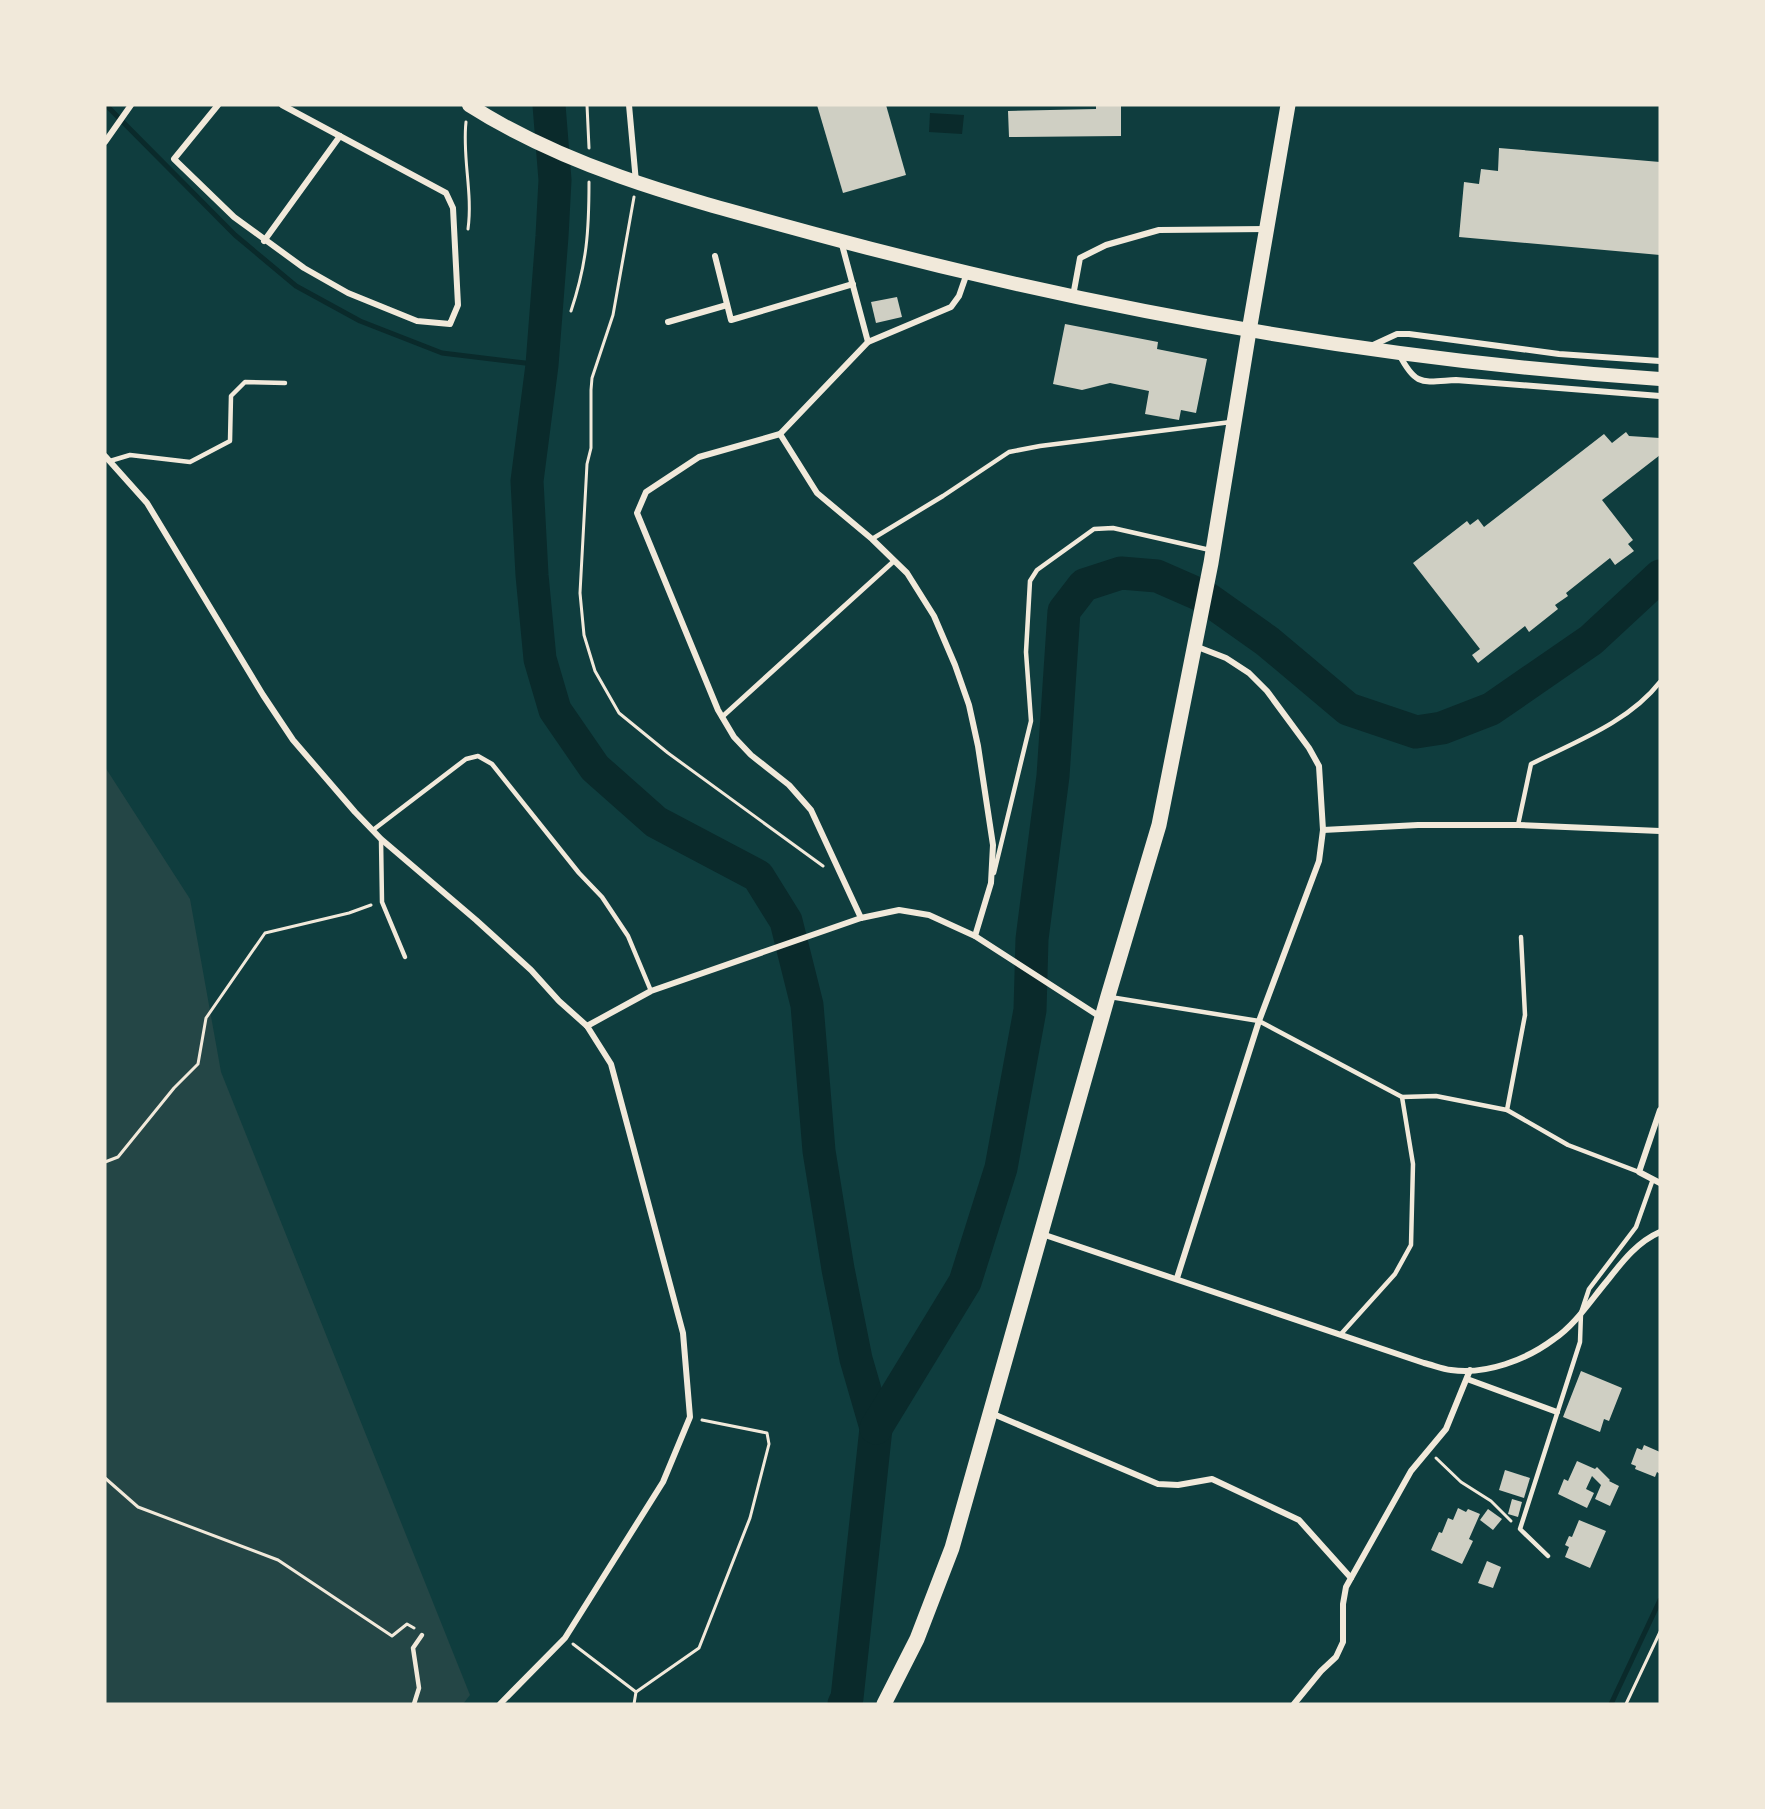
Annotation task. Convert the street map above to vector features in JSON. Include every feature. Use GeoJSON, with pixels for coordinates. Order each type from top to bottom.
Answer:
{"type":"FeatureCollection","features":[{"type":"Feature","properties":{"kind":"highway"},"geometry":{"type":"LineString","coordinates":[[884,1704],[917,1639],[952,1548],[1108,996],[1159,825],[1212,557],[1248,331],[1268,229],[1288,105]]}},
{"type":"Feature","properties":{"kind":"main road"},"geometry":{"type":"LineString","coordinates":[[468,110],[485,115],[535,143],[636,183],[841,241],[967,273],[1248,331],[1365,349],[1558,372],[1660,379]]}},
{"type":"Feature","properties":{"kind":"street"},"geometry":{"type":"LineString","coordinates":[[105,142],[131,105]]}},
{"type":"Feature","properties":{"kind":"street"},"geometry":{"type":"LineString","coordinates":[[218,105],[174,159],[234,217],[304,268],[348,293],[417,321],[450,324],[459,305],[453,208],[446,193],[282,105]]}},
{"type":"Feature","properties":{"kind":"street"},"geometry":{"type":"LineString","coordinates":[[629,105],[636,183]]}},
{"type":"Feature","properties":{"kind":"street"},"geometry":{"type":"LineString","coordinates":[[264,241],[340,136]]}},
{"type":"Feature","properties":{"kind":"street"},"geometry":{"type":"LineString","coordinates":[[1072,296],[1080,258],[1106,245],[1159,230],[1268,229]]}},
{"type":"Feature","properties":{"kind":"street"},"geometry":{"type":"LineString","coordinates":[[841,241],[868,342]]}},
{"type":"Feature","properties":{"kind":"street"},"geometry":{"type":"LineString","coordinates":[[715,256],[731,320],[853,284]]}},
{"type":"Feature","properties":{"kind":"street"},"geometry":{"type":"LineString","coordinates":[[857,919],[844,882],[811,810],[789,785],[751,756],[734,737],[722,717],[637,513],[646,492],[699,457],[780,434],[868,342],[951,307],[959,296],[967,273]]}},
{"type":"Feature","properties":{"kind":"street"},"geometry":{"type":"LineString","coordinates":[[668,322],[728,305]]}},
{"type":"Feature","properties":{"kind":"street"},"geometry":{"type":"LineString","coordinates":[[1365,349],[1397,334],[1409,334],[1559,354],[1660,361]]}},
{"type":"Feature","properties":{"kind":"street"},"geometry":{"type":"LineString","coordinates":[[1399,354],[1410,375],[1418,380],[1429,382],[1456,380],[1660,396]]}},
{"type":"Feature","properties":{"kind":"street"},"geometry":{"type":"LineString","coordinates":[[780,434],[817,493],[872,539],[907,573],[934,616],[955,665],[969,705],[978,746],[993,845],[991,883],[975,936]]}},
{"type":"Feature","properties":{"kind":"street"},"geometry":{"type":"LineString","coordinates":[[108,459],[147,503],[263,695],[294,740],[381,839],[484,927],[587,1026],[612,1064],[683,1333],[690,1417],[663,1482],[565,1638],[500,1704]]}},
{"type":"Feature","properties":{"kind":"street"},"geometry":{"type":"LineString","coordinates":[[722,717],[894,561]]}},
{"type":"Feature","properties":{"kind":"street"},"geometry":{"type":"LineString","coordinates":[[1177,1278],[1259,1021],[1319,861],[1323,830],[1319,766],[1309,748],[1267,691],[1250,673],[1195,641]]}},
{"type":"Feature","properties":{"kind":"street"},"geometry":{"type":"LineString","coordinates":[[1323,830],[1418,825],[1518,825],[1660,831]]}},
{"type":"Feature","properties":{"kind":"street"},"geometry":{"type":"LineString","coordinates":[[587,1026],[651,991],[857,919],[899,910],[929,915],[975,936],[1102,1018]]}},
{"type":"Feature","properties":{"kind":"street"},"geometry":{"type":"LineString","coordinates":[[1660,1110],[1639,1172],[1660,1183]]}},
{"type":"Feature","properties":{"kind":"street"},"geometry":{"type":"LineString","coordinates":[[1042,1234],[1424,1363],[1451,1370],[1470,1370],[1503,1365],[1523,1358],[1556,1339],[1581,1313],[1625,1258],[1647,1238],[1660,1232]]}},
{"type":"Feature","properties":{"kind":"street"},"geometry":{"type":"LineString","coordinates":[[1294,1704],[1321,1671],[1336,1657],[1343,1642],[1343,1604],[1346,1587],[1411,1471],[1446,1429],[1470,1370]]}},
{"type":"Feature","properties":{"kind":"street"},"geometry":{"type":"LineString","coordinates":[[1467,1379],[1557,1412]]}},
{"type":"Feature","properties":{"kind":"street"},"geometry":{"type":"LineString","coordinates":[[991,1413],[1158,1484],[1178,1485],[1212,1479],[1299,1520],[1352,1578]]}},
{"type":"Feature","properties":{"kind":"lane"},"geometry":{"type":"LineString","coordinates":[[108,459],[130,455],[190,462],[230,441],[231,396],[245,382],[285,383]]}},
{"type":"Feature","properties":{"kind":"lane"},"geometry":{"type":"LineString","coordinates":[[872,539],[1009,452],[1233,421]]}},
{"type":"Feature","properties":{"kind":"lane"},"geometry":{"type":"LineString","coordinates":[[991,883],[1031,721],[1026,652],[1030,581],[1037,570],[1094,529],[1113,528],[1212,557]]}},
{"type":"Feature","properties":{"kind":"lane"},"geometry":{"type":"LineString","coordinates":[[1518,825],[1531,765],[1596,732],[1647,699],[1660,682]]}},
{"type":"Feature","properties":{"kind":"lane"},"geometry":{"type":"LineString","coordinates":[[372,830],[466,759],[478,756],[492,764],[579,873],[602,897],[628,936],[651,991]]}},
{"type":"Feature","properties":{"kind":"lane"},"geometry":{"type":"LineString","coordinates":[[381,839],[381,902],[405,957]]}},
{"type":"Feature","properties":{"kind":"lane"},"geometry":{"type":"LineString","coordinates":[[1507,1110],[1525,1016],[1521,937]]}},
{"type":"Feature","properties":{"kind":"lane"},"geometry":{"type":"LineString","coordinates":[[1108,996],[1259,1021],[1402,1097],[1436,1096],[1507,1110],[1568,1145],[1639,1172]]}},
{"type":"Feature","properties":{"kind":"lane"},"geometry":{"type":"LineString","coordinates":[[1341,1334],[1395,1274],[1411,1245],[1413,1164],[1402,1097]]}},
{"type":"Feature","properties":{"kind":"lane"},"geometry":{"type":"LineString","coordinates":[[1548,1556],[1520,1529],[1580,1342],[1581,1313],[1589,1289],[1636,1227],[1653,1179]]}},
{"type":"Feature","properties":{"kind":"lane"},"geometry":{"type":"LineString","coordinates":[[414,1704],[419,1688],[413,1648],[422,1635]]}},
{"type":"Feature","properties":{"kind":"path"},"geometry":{"type":"LineString","coordinates":[[587,105],[589,149]]}},
{"type":"Feature","properties":{"kind":"path"},"geometry":{"type":"LineString","coordinates":[[467,234],[470,211],[465,132],[468,110]]}},
{"type":"Feature","properties":{"kind":"path"},"geometry":{"type":"LineString","coordinates":[[571,311],[585,264],[588,240],[589,181]]}},
{"type":"Feature","properties":{"kind":"path"},"geometry":{"type":"LineString","coordinates":[[636,183],[613,315],[591,390],[591,448],[586,464],[580,593],[584,635],[595,671],[619,713],[668,753],[844,882]]}},
{"type":"Feature","properties":{"kind":"path"},"geometry":{"type":"LineString","coordinates":[[105,1162],[118,1157],[174,1088],[198,1064],[206,1018],[265,933],[349,913],[381,902]]}},
{"type":"Feature","properties":{"kind":"path"},"geometry":{"type":"LineString","coordinates":[[634,1704],[636,1692],[699,1648],[750,1518],[769,1444],[767,1433],[690,1417]]}},
{"type":"Feature","properties":{"kind":"path"},"geometry":{"type":"LineString","coordinates":[[1428,1451],[1461,1482],[1491,1501],[1520,1529]]}},
{"type":"Feature","properties":{"kind":"path"},"geometry":{"type":"LineString","coordinates":[[105,1479],[138,1508],[278,1560],[392,1636],[407,1624],[422,1635]]}},
{"type":"Feature","properties":{"kind":"path"},"geometry":{"type":"LineString","coordinates":[[1626,1704],[1660,1632]]}},
{"type":"Feature","properties":{"kind":"path"},"geometry":{"type":"LineString","coordinates":[[565,1638],[636,1692]]}},
{"type":"Feature","properties":{"kind":"shaded area"},"geometry":{"type":"Polygon","coordinates":[[[930,113],[964,115],[962,134],[929,132],[930,113]]]}},
{"type":"Feature","properties":{"kind":"shaded area"},"geometry":{"type":"Polygon","coordinates":[[[105,767],[190,899],[221,1072],[470,1695],[463,1704],[105,1704],[105,767]]]}},
{"type":"Feature","properties":{"kind":"building"},"geometry":{"type":"Polygon","coordinates":[[[817,105],[886,105],[906,175],[843,193],[817,105]]]}},
{"type":"Feature","properties":{"kind":"building"},"geometry":{"type":"Polygon","coordinates":[[[1096,105],[1121,105],[1121,136],[1009,137],[1008,111],[1096,109],[1096,105]]]}},
{"type":"Feature","properties":{"kind":"building"},"geometry":{"type":"Polygon","coordinates":[[[1499,148],[1660,162],[1660,255],[1459,237],[1464,182],[1479,184],[1481,169],[1498,171],[1499,148]]]}},
{"type":"Feature","properties":{"kind":"building"},"geometry":{"type":"Polygon","coordinates":[[[897,297],[902,317],[876,323],[871,302],[897,297]]]}},
{"type":"Feature","properties":{"kind":"building"},"geometry":{"type":"Polygon","coordinates":[[[1065,324],[1158,342],[1157,349],[1207,359],[1196,413],[1181,410],[1179,420],[1145,414],[1149,391],[1110,383],[1082,390],[1053,384],[1065,324]]]}},
{"type":"Feature","properties":{"kind":"building"},"geometry":{"type":"Polygon","coordinates":[[[1626,432],[1629,436],[1660,438],[1660,455],[1602,500],[1633,540],[1628,544],[1634,551],[1615,565],[1610,558],[1566,593],[1568,596],[1555,605],[1558,609],[1529,632],[1525,626],[1478,663],[1472,655],[1480,649],[1413,563],[1467,521],[1470,525],[1478,519],[1484,527],[1604,434],[1612,443],[1626,432]]]}},
{"type":"Feature","properties":{"kind":"building"},"geometry":{"type":"Polygon","coordinates":[[[1581,1371],[1622,1388],[1609,1421],[1604,1419],[1600,1432],[1563,1417],[1581,1371]]]}},
{"type":"Feature","properties":{"kind":"building"},"geometry":{"type":"Polygon","coordinates":[[[1644,1445],[1660,1452],[1660,1474],[1657,1472],[1655,1477],[1635,1469],[1636,1466],[1631,1464],[1637,1448],[1642,1450],[1644,1445]]]}},
{"type":"Feature","properties":{"kind":"building"},"geometry":{"type":"Polygon","coordinates":[[[1577,1461],[1595,1469],[1597,1467],[1609,1481],[1619,1486],[1610,1506],[1595,1499],[1601,1485],[1592,1476],[1586,1489],[1594,1493],[1587,1508],[1558,1494],[1564,1479],[1568,1481],[1577,1461]]]}},
{"type":"Feature","properties":{"kind":"building"},"geometry":{"type":"Polygon","coordinates":[[[1505,1470],[1530,1478],[1524,1498],[1499,1490],[1505,1470]]]}},
{"type":"Feature","properties":{"kind":"building"},"geometry":{"type":"Polygon","coordinates":[[[1512,1499],[1522,1502],[1518,1517],[1508,1514],[1512,1499]]]}},
{"type":"Feature","properties":{"kind":"building"},"geometry":{"type":"Polygon","coordinates":[[[1458,1508],[1480,1514],[1469,1539],[1473,1541],[1462,1564],[1431,1550],[1448,1518],[1453,1520],[1458,1508]]]}},
{"type":"Feature","properties":{"kind":"building"},"geometry":{"type":"Polygon","coordinates":[[[1488,1509],[1502,1519],[1493,1530],[1480,1520],[1488,1509]]]}},
{"type":"Feature","properties":{"kind":"building"},"geometry":{"type":"Polygon","coordinates":[[[1579,1520],[1606,1531],[1590,1568],[1565,1557],[1569,1547],[1565,1545],[1569,1536],[1572,1537],[1579,1520]]]}},
{"type":"Feature","properties":{"kind":"building"},"geometry":{"type":"Polygon","coordinates":[[[1487,1561],[1501,1567],[1493,1588],[1478,1583],[1487,1561]]]}},
{"type":"Feature","properties":{"kind":"waterway"},"geometry":{"type":"LineString","coordinates":[[106,105],[235,235],[296,286],[360,321],[442,353],[542,365]]}},
{"type":"Feature","properties":{"kind":"waterway"},"geometry":{"type":"LineString","coordinates":[[549,105],[555,180],[552,236],[542,365],[527,481],[532,575],[540,659],[555,710],[595,768],[656,822],[758,876],[786,921],[807,1005],[819,1151],[838,1269],[856,1359],[876,1428],[847,1698],[844,1704]]}},
{"type":"Feature","properties":{"kind":"waterway"},"geometry":{"type":"LineString","coordinates":[[876,1428],[965,1282],[1001,1168],[1030,1010],[1032,939],[1053,776],[1064,611],[1084,585],[1121,573],[1157,576],[1205,597],[1267,641],[1348,709],[1416,732],[1442,728],[1491,709],[1591,640],[1660,576]]}},
{"type":"Feature","properties":{"kind":"waterway"},"geometry":{"type":"LineString","coordinates":[[1611,1704],[1660,1600]]}}]}
